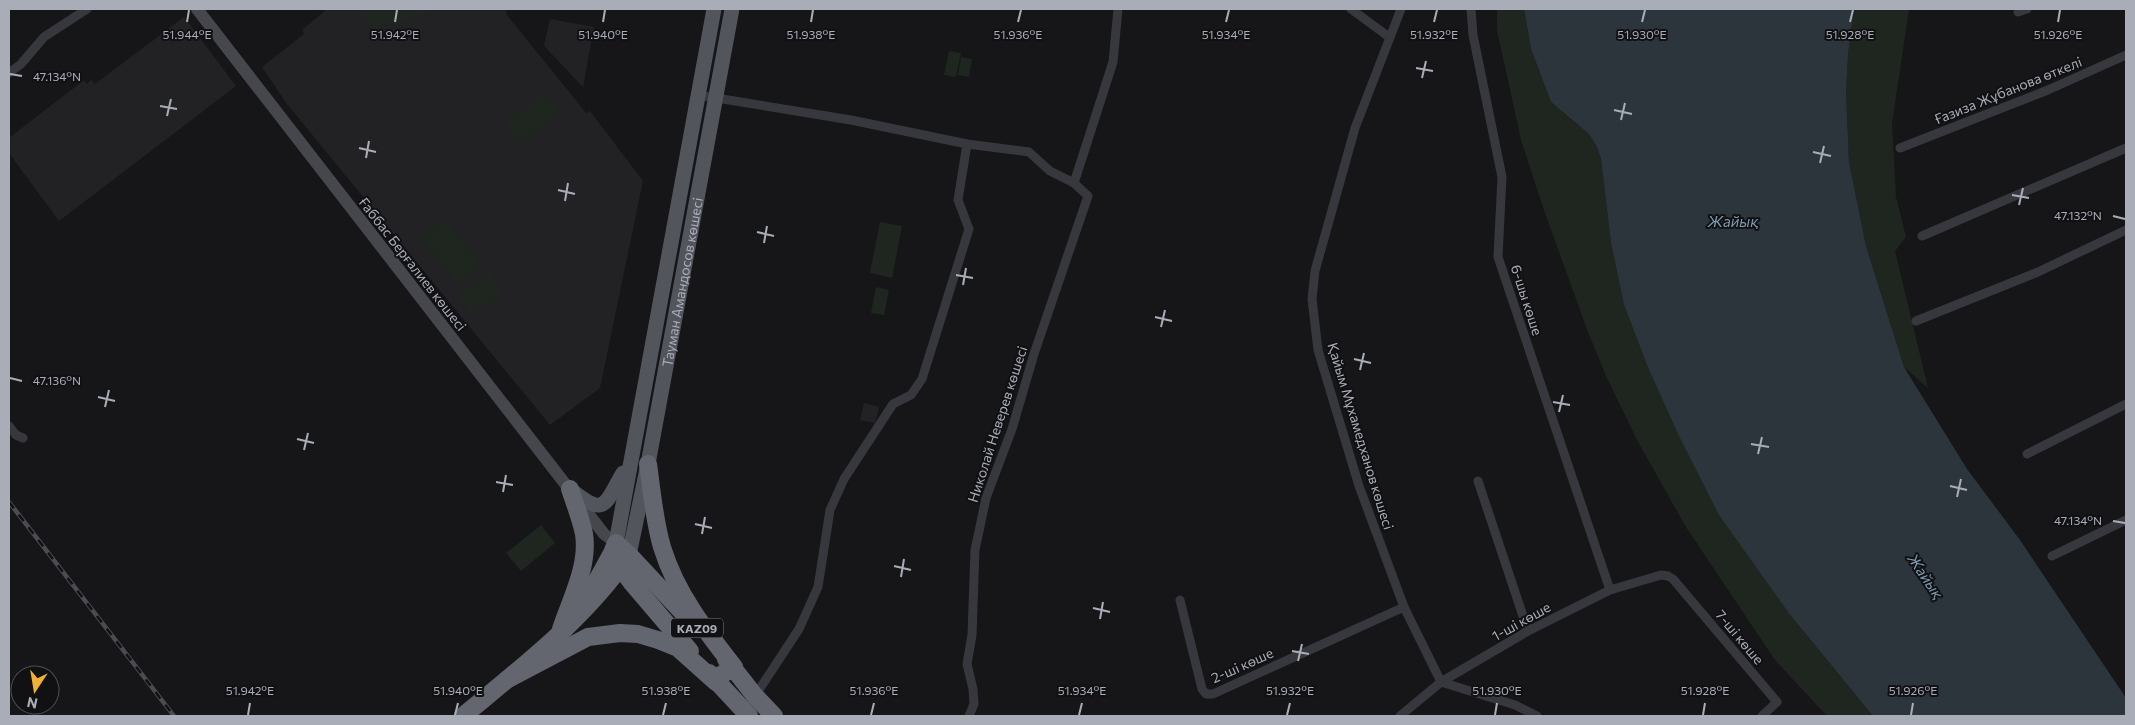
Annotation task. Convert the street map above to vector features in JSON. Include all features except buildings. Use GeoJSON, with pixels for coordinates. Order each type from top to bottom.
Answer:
{"type":"FeatureCollection","features":[{"type":"Feature","properties":{"kind":"highway"},"geometry":{"type":"LineString","coordinates":[[508,679],[588,637],[620,633],[638,634],[678,648],[716,682],[721,675],[734,668],[693,613],[675,581],[662,548],[655,519],[648,464]]}},
{"type":"Feature","properties":{"kind":"highway"},"geometry":{"type":"LineString","coordinates":[[560,634],[577,585],[584,551],[584,536],[580,517],[570,489]]}},
{"type":"Feature","properties":{"kind":"highway"},"geometry":{"type":"LineString","coordinates":[[463,716],[560,634],[578,615],[617,551]]}},
{"type":"Feature","properties":{"kind":"highway","name":"KAZ09"},"geometry":{"type":"LineString","coordinates":[[617,551],[734,668],[755,696],[774,716]]}},
{"type":"Feature","properties":{"kind":"highway","name":"KAZ09"},"geometry":{"type":"LineString","coordinates":[[617,551],[716,682],[749,716]]}},
{"type":"Feature","properties":{"kind":"main road","name":"Ғаббас Берғалиев көшесі"},"geometry":{"type":"LineString","coordinates":[[197,9],[617,551]]}},
{"type":"Feature","properties":{"kind":"main road","name":"Тауман Амандосов көшесі"},"geometry":{"type":"LineString","coordinates":[[617,551],[631,461],[714,9]]}},
{"type":"Feature","properties":{"kind":"main road","name":"Тауман Амандосов көшесі"},"geometry":{"type":"LineString","coordinates":[[617,551],[648,464],[732,9]]}},
{"type":"Feature","properties":{"kind":"main road"},"geometry":{"type":"LineString","coordinates":[[570,489],[588,503],[603,504],[610,500],[631,461]]}},
{"type":"Feature","properties":{"kind":"street"},"geometry":{"type":"LineString","coordinates":[[9,73],[21,64],[44,37],[87,9]]}},
{"type":"Feature","properties":{"kind":"street"},"geometry":{"type":"LineString","coordinates":[[698,95],[851,120],[967,144],[1029,152],[1050,171],[1074,183],[1113,62],[1118,9]]}},
{"type":"Feature","properties":{"kind":"street"},"geometry":{"type":"LineString","coordinates":[[1351,9],[1389,37]]}},
{"type":"Feature","properties":{"kind":"street","name":"Қайым Мұхамедханов көшесi"},"geometry":{"type":"LineString","coordinates":[[1401,9],[1355,128],[1315,271],[1312,299],[1318,350],[1359,486],[1404,607],[1441,682]]}},
{"type":"Feature","properties":{"kind":"street","name":"6-шы көше"},"geometry":{"type":"LineString","coordinates":[[1472,9],[1473,35],[1502,177],[1498,257],[1610,590]]}},
{"type":"Feature","properties":{"kind":"street","name":"Ғазиза Жұбанова өткелі"},"geometry":{"type":"LineString","coordinates":[[1900,148],[2048,90],[2126,55]]}},
{"type":"Feature","properties":{"kind":"street"},"geometry":{"type":"LineString","coordinates":[[755,696],[799,629],[818,588],[830,510],[844,479],[893,404],[911,395],[922,379],[969,229],[958,200],[967,144]]}},
{"type":"Feature","properties":{"kind":"street"},"geometry":{"type":"LineString","coordinates":[[1922,236],[2126,148]]}},
{"type":"Feature","properties":{"kind":"street","name":"Николай Неверев көшесі"},"geometry":{"type":"LineString","coordinates":[[969,716],[974,704],[973,689],[967,664],[972,635],[977,542],[986,498],[1012,429],[1034,354],[1088,196],[1074,183]]}},
{"type":"Feature","properties":{"kind":"street"},"geometry":{"type":"LineString","coordinates":[[1916,322],[2038,272],[2126,230]]}},
{"type":"Feature","properties":{"kind":"street"},"geometry":{"type":"LineString","coordinates":[[2027,454],[2126,404]]}},
{"type":"Feature","properties":{"kind":"street"},"geometry":{"type":"LineString","coordinates":[[9,426],[16,435],[23,438]]}},
{"type":"Feature","properties":{"kind":"street"},"geometry":{"type":"LineString","coordinates":[[1478,481],[1528,631]]}},
{"type":"Feature","properties":{"kind":"street"},"geometry":{"type":"LineString","coordinates":[[2052,556],[2126,520]]}},
{"type":"Feature","properties":{"kind":"street","name":"1-ші көше"},"geometry":{"type":"LineString","coordinates":[[1400,716],[1441,682],[1528,631],[1610,590],[1662,575],[1668,576]]}},
{"type":"Feature","properties":{"kind":"street","name":"7-шi көше"},"geometry":{"type":"LineString","coordinates":[[1668,576],[1673,579],[1777,702],[1762,716]]}},
{"type":"Feature","properties":{"kind":"street","name":"2-ші көше"},"geometry":{"type":"LineString","coordinates":[[1180,600],[1202,689],[1206,694],[1213,694],[1404,607]]}},
{"type":"Feature","properties":{"kind":"street"},"geometry":{"type":"LineString","coordinates":[[1441,682],[1515,705],[1537,716]]}},
{"type":"Feature","properties":{"kind":"shaded area"},"geometry":{"type":"Polygon","coordinates":[[[327,9],[506,9],[507,15],[586,113],[590,111],[643,181],[600,388],[550,425],[287,104],[262,67],[304,34],[302,30],[327,9]]]}},
{"type":"Feature","properties":{"kind":"shaded area"},"geometry":{"type":"Polygon","coordinates":[[[362,9],[433,9],[395,26],[392,22],[373,28],[362,9]]]}},
{"type":"Feature","properties":{"kind":"shaded area"},"geometry":{"type":"Polygon","coordinates":[[[1497,9],[1524,9],[1531,49],[1551,102],[1589,134],[1597,147],[1601,159],[1611,243],[1624,305],[1647,365],[1791,616],[1873,716],[1827,716],[1775,660],[1686,527],[1638,442],[1606,376],[1588,332],[1521,140],[1497,30],[1497,9]]]}},
{"type":"Feature","properties":{"kind":"shaded area"},"geometry":{"type":"Polygon","coordinates":[[[1854,9],[1909,9],[1892,124],[1896,197],[1906,237],[1895,251],[1928,388],[1904,367],[1866,246],[1849,162],[1846,93],[1848,54],[1854,9]]]}},
{"type":"Feature","properties":{"kind":"shaded area"},"geometry":{"type":"Polygon","coordinates":[[[184,17],[236,86],[59,221],[9,153],[9,138],[84,80],[87,84],[91,80],[95,84],[184,17]]]}},
{"type":"Feature","properties":{"kind":"shaded area"},"geometry":{"type":"Polygon","coordinates":[[[550,19],[594,27],[583,87],[544,46],[550,19]]]}},
{"type":"Feature","properties":{"kind":"shaded area"},"geometry":{"type":"Polygon","coordinates":[[[949,51],[961,53],[956,77],[944,75],[949,51]]]}},
{"type":"Feature","properties":{"kind":"shaded area"},"geometry":{"type":"Polygon","coordinates":[[[961,57],[972,59],[969,77],[958,75],[961,57]]]}},
{"type":"Feature","properties":{"kind":"shaded area"},"geometry":{"type":"Polygon","coordinates":[[[545,92],[561,112],[520,144],[504,124],[545,92]]]}},
{"type":"Feature","properties":{"kind":"shaded area"},"geometry":{"type":"Polygon","coordinates":[[[445,219],[481,264],[457,283],[421,238],[445,219]]]}},
{"type":"Feature","properties":{"kind":"shaded area"},"geometry":{"type":"Polygon","coordinates":[[[880,222],[902,226],[892,278],[870,273],[880,222]]]}},
{"type":"Feature","properties":{"kind":"shaded area"},"geometry":{"type":"Polygon","coordinates":[[[489,272],[503,291],[472,315],[457,296],[489,272]]]}},
{"type":"Feature","properties":{"kind":"shaded area"},"geometry":{"type":"Polygon","coordinates":[[[876,287],[889,290],[884,315],[871,313],[876,287]]]}},
{"type":"Feature","properties":{"kind":"shaded area"},"geometry":{"type":"Polygon","coordinates":[[[864,403],[879,407],[875,423],[860,420],[864,403]]]}},
{"type":"Feature","properties":{"kind":"shaded area"},"geometry":{"type":"Polygon","coordinates":[[[541,525],[555,543],[521,571],[506,553],[541,525]]]}},
{"type":"Feature","properties":{"kind":"water","name":"Жайық"},"geometry":{"type":"Polygon","coordinates":[[[1524,9],[1854,9],[1848,54],[1846,93],[1849,162],[1866,246],[1904,367],[1967,469],[2020,540],[2126,698],[2126,716],[1873,716],[1791,616],[1719,515],[1679,436],[1647,365],[1624,305],[1611,243],[1601,159],[1597,147],[1589,134],[1551,102],[1531,49],[1524,9]]]}},
{"type":"Feature","properties":{"kind":"railway"},"geometry":{"type":"LineString","coordinates":[[9,502],[174,716]]}}]}
